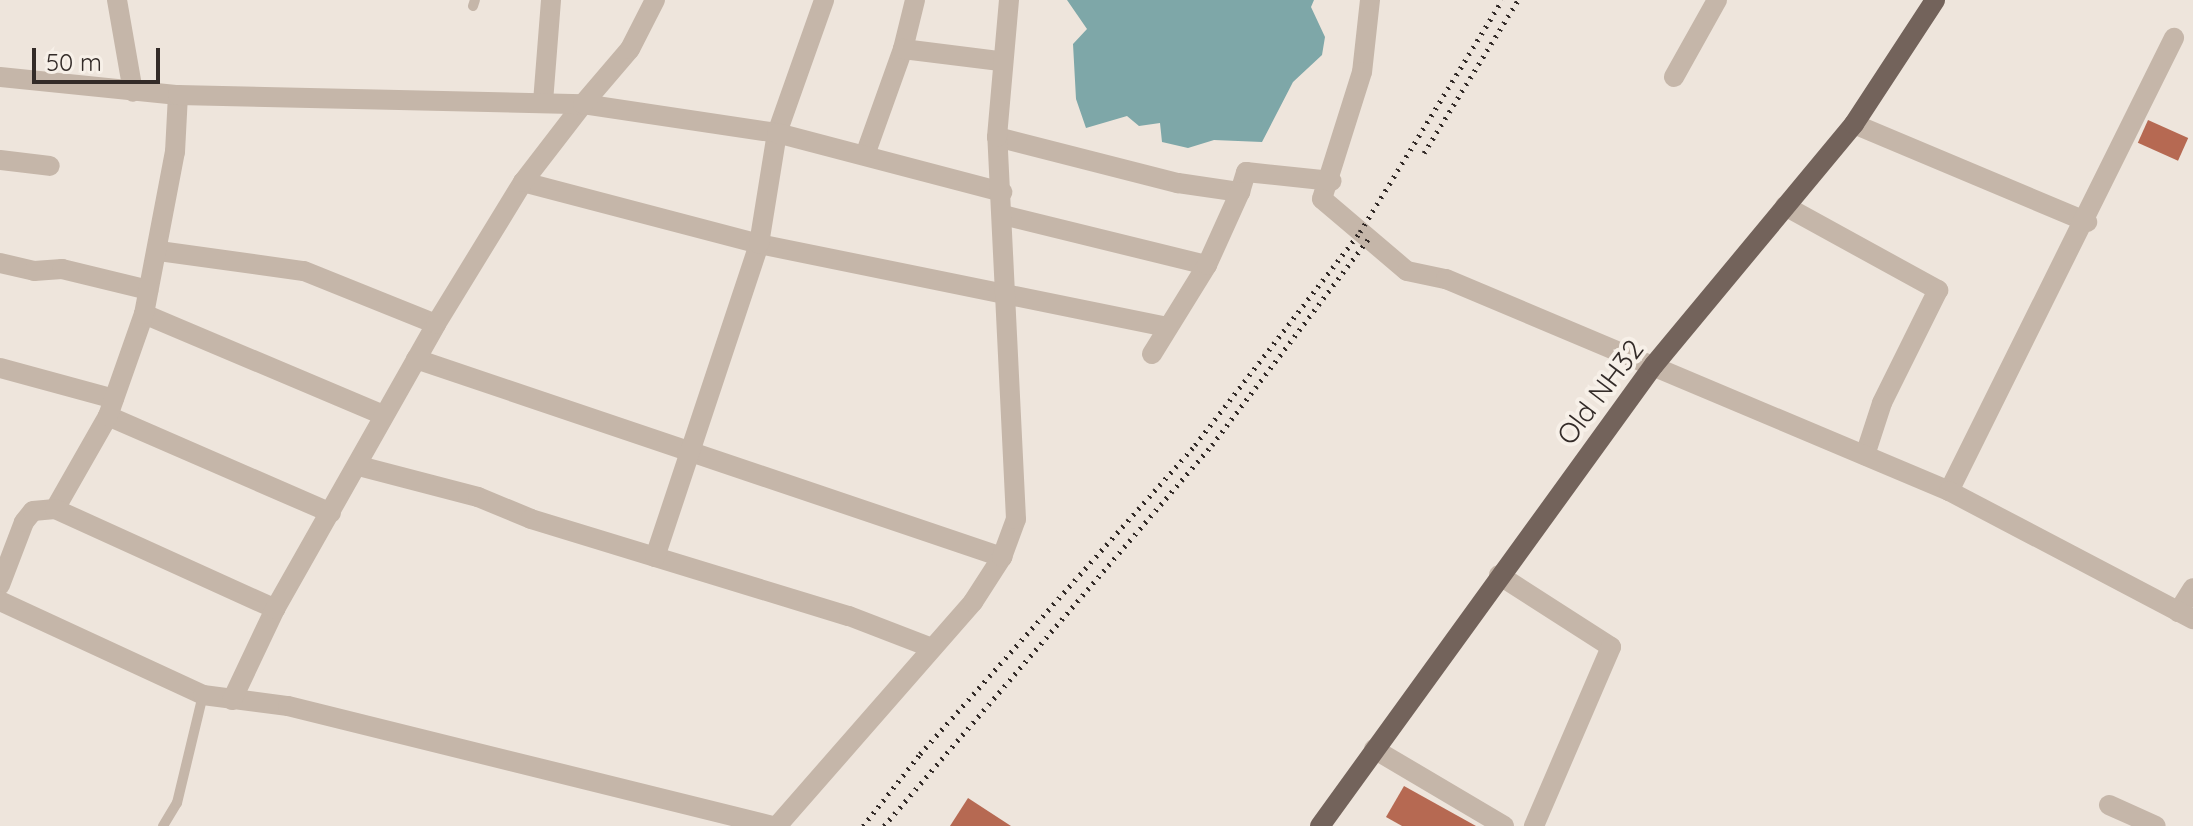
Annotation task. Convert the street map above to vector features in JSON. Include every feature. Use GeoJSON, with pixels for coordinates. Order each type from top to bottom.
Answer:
{"type":"FeatureCollection","features":[{"type":"Feature","properties":{"kind":"main road","name":"Old NH32"},"geometry":{"type":"LineString","coordinates":[[1320,826],[1654,365],[1854,124],[1935,0]]}},
{"type":"Feature","properties":{"kind":"street"},"geometry":{"type":"LineString","coordinates":[[117,0],[133,92]]}},
{"type":"Feature","properties":{"kind":"street"},"geometry":{"type":"LineString","coordinates":[[543,102],[551,0]]}},
{"type":"Feature","properties":{"kind":"street"},"geometry":{"type":"LineString","coordinates":[[232,700],[275,609],[359,466],[383,415],[436,324],[523,182],[630,49],[655,0]]}},
{"type":"Feature","properties":{"kind":"street"},"geometry":{"type":"LineString","coordinates":[[655,557],[759,244],[777,133],[824,0]]}},
{"type":"Feature","properties":{"kind":"street"},"geometry":{"type":"LineString","coordinates":[[865,155],[903,49],[915,0]]}},
{"type":"Feature","properties":{"kind":"street"},"geometry":{"type":"LineString","coordinates":[[0,601],[203,695],[288,706],[775,826],[973,602],[1002,557],[1016,519],[997,137],[1000,61],[1009,0]]}},
{"type":"Feature","properties":{"kind":"street"},"geometry":{"type":"LineString","coordinates":[[1370,0],[1362,72],[1332,181],[1322,199],[1407,271],[1446,279],[1949,491],[2186,616],[2193,588]]}},
{"type":"Feature","properties":{"kind":"street"},"geometry":{"type":"LineString","coordinates":[[1674,77],[1717,0]]}},
{"type":"Feature","properties":{"kind":"street"},"geometry":{"type":"LineString","coordinates":[[1949,491],[2087,222],[2174,38]]}},
{"type":"Feature","properties":{"kind":"street"},"geometry":{"type":"LineString","coordinates":[[903,49],[1000,61]]}},
{"type":"Feature","properties":{"kind":"street"},"geometry":{"type":"LineString","coordinates":[[0,77],[178,95],[583,104],[777,133],[1002,192]]}},
{"type":"Feature","properties":{"kind":"street"},"geometry":{"type":"LineString","coordinates":[[55,509],[111,408],[144,314],[159,251],[175,152],[178,95]]}},
{"type":"Feature","properties":{"kind":"street"},"geometry":{"type":"LineString","coordinates":[[1854,124],[2087,222]]}},
{"type":"Feature","properties":{"kind":"street"},"geometry":{"type":"LineString","coordinates":[[997,137],[1178,183],[1240,192]]}},
{"type":"Feature","properties":{"kind":"street"},"geometry":{"type":"LineString","coordinates":[[0,160],[50,166]]}},
{"type":"Feature","properties":{"kind":"street"},"geometry":{"type":"LineString","coordinates":[[1152,354],[1207,265],[1246,172],[1332,181]]}},
{"type":"Feature","properties":{"kind":"street"},"geometry":{"type":"LineString","coordinates":[[523,182],[759,244],[1168,327]]}},
{"type":"Feature","properties":{"kind":"street"},"geometry":{"type":"LineString","coordinates":[[1785,206],[1938,290],[1882,403],[1865,455]]}},
{"type":"Feature","properties":{"kind":"street"},"geometry":{"type":"LineString","coordinates":[[1003,215],[1207,265]]}},
{"type":"Feature","properties":{"kind":"street"},"geometry":{"type":"LineString","coordinates":[[159,251],[304,271],[436,324]]}},
{"type":"Feature","properties":{"kind":"street"},"geometry":{"type":"LineString","coordinates":[[0,263],[34,271],[62,269],[149,290]]}},
{"type":"Feature","properties":{"kind":"street"},"geometry":{"type":"LineString","coordinates":[[144,314],[383,415]]}},
{"type":"Feature","properties":{"kind":"street"},"geometry":{"type":"LineString","coordinates":[[416,359],[1002,557]]}},
{"type":"Feature","properties":{"kind":"street"},"geometry":{"type":"LineString","coordinates":[[0,368],[111,408],[331,513]]}},
{"type":"Feature","properties":{"kind":"street"},"geometry":{"type":"LineString","coordinates":[[359,466],[478,497],[655,557],[849,616],[932,648]]}},
{"type":"Feature","properties":{"kind":"street"},"geometry":{"type":"LineString","coordinates":[[0,585],[24,522],[33,511],[55,509],[275,609]]}},
{"type":"Feature","properties":{"kind":"street"},"geometry":{"type":"LineString","coordinates":[[1499,575],[1611,647],[1534,826]]}},
{"type":"Feature","properties":{"kind":"street"},"geometry":{"type":"LineString","coordinates":[[1374,749],[1504,826]]}},
{"type":"Feature","properties":{"kind":"street"},"geometry":{"type":"LineString","coordinates":[[2109,805],[2156,826]]}},
{"type":"Feature","properties":{"kind":"lane"},"geometry":{"type":"LineString","coordinates":[[163,826],[177,803],[203,695]]}},
{"type":"Feature","properties":{"kind":"water"},"geometry":{"type":"Polygon","coordinates":[[[1067,0],[1314,0],[1311,7],[1325,37],[1322,55],[1293,82],[1262,142],[1214,140],[1188,148],[1162,142],[1160,123],[1139,126],[1127,116],[1086,128],[1076,99],[1073,44],[1087,29],[1067,0]]]}},
{"type":"Feature","properties":{"kind":"building"},"geometry":{"type":"Polygon","coordinates":[[[2148,120],[2188,138],[2178,161],[2138,143],[2148,120]]]}},
{"type":"Feature","properties":{"kind":"building"},"geometry":{"type":"Polygon","coordinates":[[[1404,786],[1476,826],[1402,826],[1386,817],[1404,786]]]}},
{"type":"Feature","properties":{"kind":"building"},"geometry":{"type":"Polygon","coordinates":[[[968,798],[1011,826],[950,826],[968,798]]]}},
{"type":"Feature","properties":{"kind":"railway"},"geometry":{"type":"LineString","coordinates":[[863,826],[920,754],[1195,445],[1360,232],[1502,0]]}},
{"type":"Feature","properties":{"kind":"railway"},"geometry":{"type":"LineString","coordinates":[[1424,153],[1518,0]]}},
{"type":"Feature","properties":{"kind":"railway"},"geometry":{"type":"LineString","coordinates":[[884,826],[1212,445],[1370,237]]}}]}
